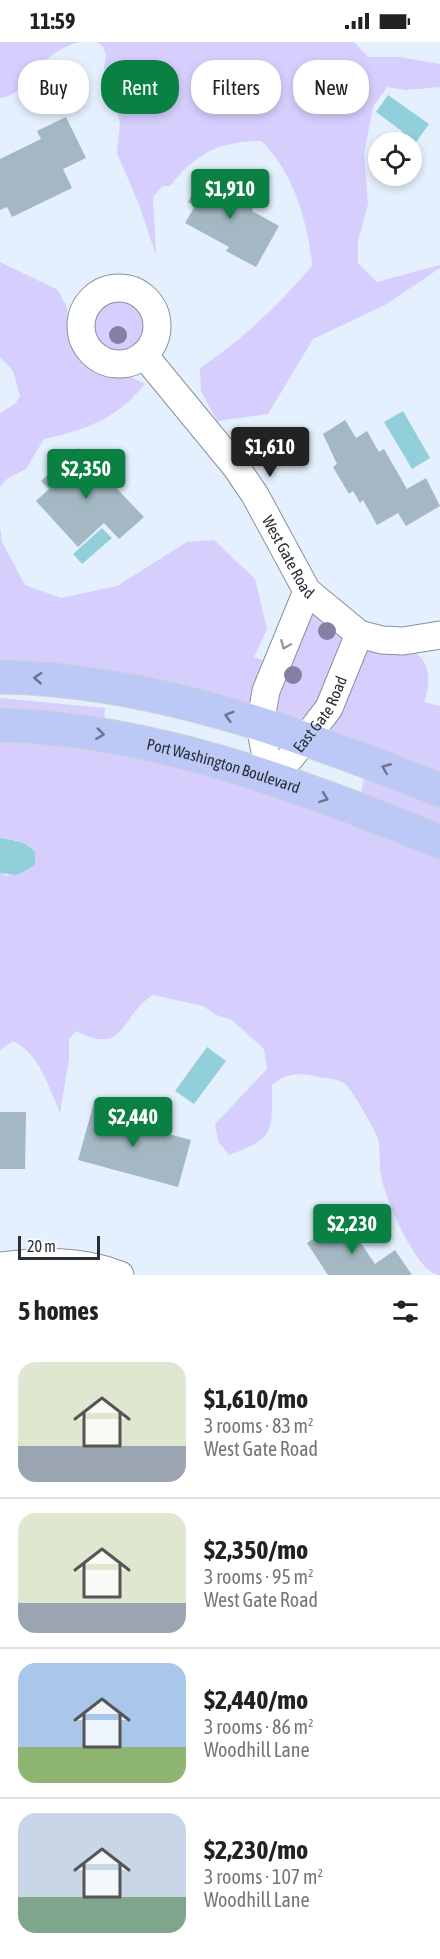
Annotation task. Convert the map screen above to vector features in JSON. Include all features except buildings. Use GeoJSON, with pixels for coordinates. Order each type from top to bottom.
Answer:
{"type":"FeatureCollection","features":[{"type":"Feature","properties":{"kind":"main road"},"geometry":{"type":"LineString","coordinates":[[0,677],[70,680],[115,688],[260,725],[306,737],[440,790]]}},
{"type":"Feature","properties":{"kind":"main road","name":"Port Washington Boulevard"},"geometry":{"type":"LineString","coordinates":[[0,725],[45,727],[114,735],[198,755],[270,778],[440,842]]}},
{"type":"Feature","properties":{"kind":"street","name":"West Gate Road"},"geometry":{"type":"LineString","coordinates":[[144,355],[236,467],[255,495],[307,591],[359,634]]}},
{"type":"Feature","properties":{"kind":"street","name":"East Gate Road"},"geometry":{"type":"LineString","coordinates":[[270,778],[260,725],[266,691],[307,591]]}},
{"type":"Feature","properties":{"kind":"street","name":"East Gate Road"},"geometry":{"type":"LineString","coordinates":[[270,778],[291,757],[328,708],[359,634]]}},
{"type":"Feature","properties":{"kind":"street"},"geometry":{"type":"LineString","coordinates":[[359,634],[403,641],[440,635]]}},
{"type":"Feature","properties":{"kind":"street"},"geometry":{"type":"LineString","coordinates":[[0,1266],[34,1262],[78,1263],[120,1275]]}},
{"type":"Feature","properties":{"kind":"shaded area"},"geometry":{"type":"Polygon","coordinates":[[[0,42],[80,42],[62,49],[46,60],[18,60],[18,91],[0,98],[0,42]]]}},
{"type":"Feature","properties":{"kind":"shaded area"},"geometry":{"type":"Polygon","coordinates":[[[97,42],[354,42],[368,57],[400,57],[440,64],[440,87],[406,90],[387,87],[373,107],[364,154],[368,204],[358,241],[358,263],[377,282],[440,265],[440,268],[385,305],[313,339],[268,414],[217,421],[201,391],[200,368],[260,321],[312,266],[303,215],[282,166],[261,141],[221,147],[189,165],[170,186],[162,186],[153,197],[156,255],[138,202],[117,153],[120,123],[117,114],[179,114],[179,60],[105,60],[103,46],[97,42]]]}},
{"type":"Feature","properties":{"kind":"shaded area"},"geometry":{"type":"Polygon","coordinates":[[[0,262],[58,290],[67,308],[68,338],[96,369],[127,375],[145,384],[123,406],[100,421],[44,439],[26,469],[7,479],[0,487],[0,413],[15,404],[20,396],[13,371],[0,357],[0,262]]]}},
{"type":"Feature","properties":{"kind":"shaded area"},"geometry":{"type":"Polygon","coordinates":[[[119,288],[134,291],[146,299],[154,311],[157,326],[154,341],[146,353],[134,361],[119,364],[104,361],[92,353],[84,341],[81,326],[84,311],[92,299],[104,291],[119,288]]]}},
{"type":"Feature","properties":{"kind":"shaded area"},"geometry":{"type":"Polygon","coordinates":[[[0,527],[2,542],[25,585],[61,598],[117,586],[187,542],[214,540],[255,579],[267,629],[254,657],[276,665],[307,591],[365,648],[395,647],[413,651],[420,656],[427,670],[428,686],[424,702],[440,706],[440,789],[349,753],[0,677],[0,527]]]}},
{"type":"Feature","properties":{"kind":"shaded area"},"geometry":{"type":"Polygon","coordinates":[[[0,698],[105,708],[104,720],[0,714],[0,698]]]}},
{"type":"Feature","properties":{"kind":"shaded area"},"geometry":{"type":"Polygon","coordinates":[[[0,728],[43,729],[440,842],[440,1275],[431,1272],[422,1262],[403,1233],[383,1185],[379,1143],[376,1135],[358,1101],[342,1082],[306,1074],[288,1076],[277,1081],[272,1085],[272,1113],[268,1131],[256,1143],[229,1155],[218,1141],[215,1124],[267,1069],[264,1049],[232,1020],[216,1015],[203,1006],[153,995],[142,1004],[114,1037],[93,1038],[76,1031],[69,1039],[69,1059],[60,1113],[42,1072],[30,1054],[13,1041],[0,1050],[0,873],[8,876],[31,847],[16,840],[0,838],[0,728]]]}},
{"type":"Feature","properties":{"kind":"shaded area"},"geometry":{"type":"Polygon","coordinates":[[[364,779],[379,782],[440,805],[440,824],[361,793],[364,779]]]}},
{"type":"Feature","properties":{"kind":"water"},"geometry":{"type":"Polygon","coordinates":[[[388,95],[429,124],[422,134],[403,132],[376,112],[388,95]]]}},
{"type":"Feature","properties":{"kind":"water"},"geometry":{"type":"Polygon","coordinates":[[[403,411],[430,458],[412,469],[384,422],[403,411]]]}},
{"type":"Feature","properties":{"kind":"water"},"geometry":{"type":"Polygon","coordinates":[[[102,528],[112,538],[82,564],[73,554],[102,528]]]}},
{"type":"Feature","properties":{"kind":"water"},"geometry":{"type":"Polygon","coordinates":[[[0,838],[28,845],[35,852],[35,865],[17,875],[0,873],[0,838]]]}},
{"type":"Feature","properties":{"kind":"water"},"geometry":{"type":"Polygon","coordinates":[[[207,1047],[226,1061],[194,1104],[175,1091],[207,1047]]]}}]}
